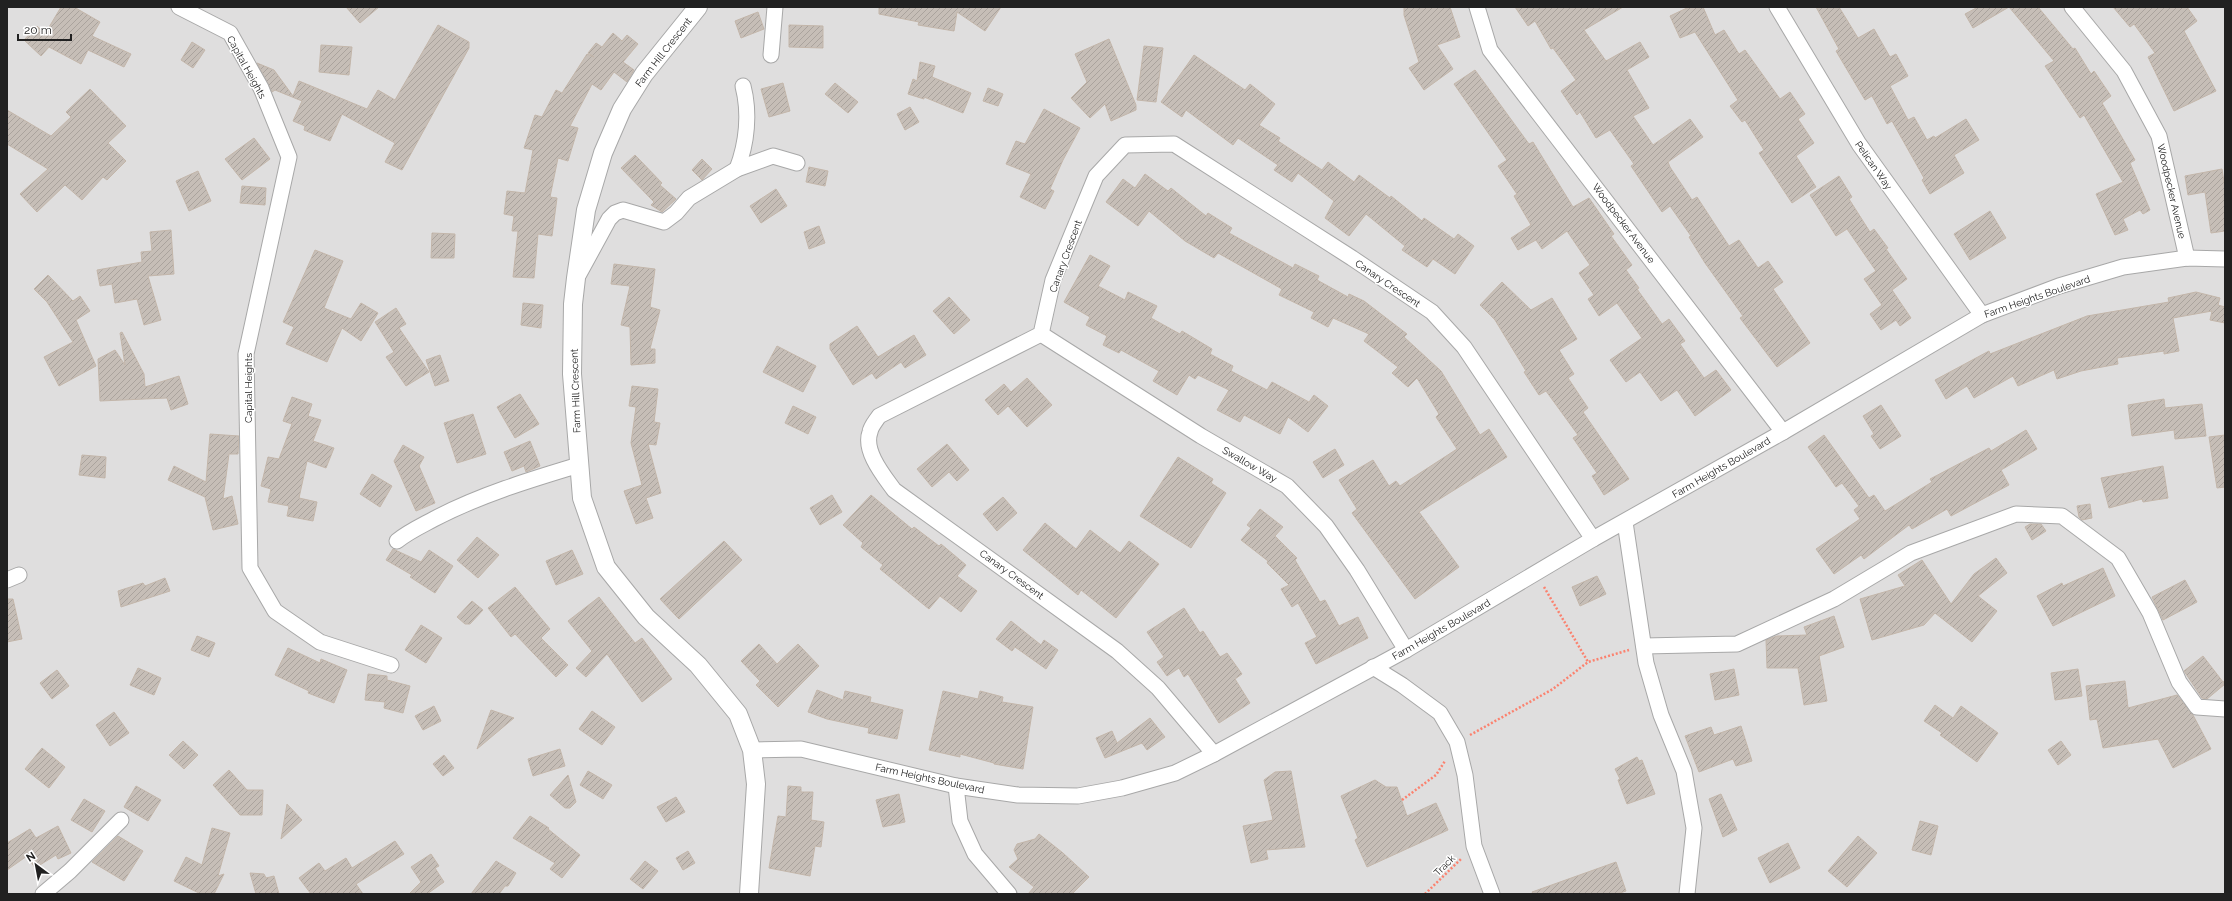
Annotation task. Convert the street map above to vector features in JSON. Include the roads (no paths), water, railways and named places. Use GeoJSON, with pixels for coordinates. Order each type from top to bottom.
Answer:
{"type":"FeatureCollection","features":[{"type":"Feature","properties":{"kind":"street","name":"Capital Heights"},"geometry":{"type":"LineString","coordinates":[[179,7],[230,33],[261,88],[289,157],[246,354],[250,568],[275,611],[320,642],[391,665]]}},
{"type":"Feature","properties":{"kind":"street","name":"Farm Hill Crescent"},"geometry":{"type":"LineString","coordinates":[[698,7],[644,74],[622,109],[603,153],[586,210],[573,304],[572,374],[578,465],[582,498],[606,567],[646,617],[698,665],[738,714],[752,750]]}},
{"type":"Feature","properties":{"kind":"street"},"geometry":{"type":"LineString","coordinates":[[771,55],[775,7]]}},
{"type":"Feature","properties":{"kind":"street","name":"Woodpecker Avenue"},"geometry":{"type":"LineString","coordinates":[[1477,7],[1490,50],[1783,432]]}},
{"type":"Feature","properties":{"kind":"street","name":"Pelican Way"},"geometry":{"type":"LineString","coordinates":[[1777,7],[1859,144],[1982,314]]}},
{"type":"Feature","properties":{"kind":"street","name":"Woodpecker Avenue"},"geometry":{"type":"LineString","coordinates":[[2072,7],[2124,71],[2159,136],[2187,258]]}},
{"type":"Feature","properties":{"kind":"street"},"geometry":{"type":"LineString","coordinates":[[737,169],[746,138],[745,97],[743,86]]}},
{"type":"Feature","properties":{"kind":"street","name":"Canary Crescent"},"geometry":{"type":"LineString","coordinates":[[1214,754],[1158,688],[1117,651],[894,490],[878,469],[871,455],[869,433],[880,416],[1041,334],[1053,280],[1096,176],[1125,145],[1174,144],[1346,254],[1432,312],[1464,347],[1593,539]]}},
{"type":"Feature","properties":{"kind":"street"},"geometry":{"type":"LineString","coordinates":[[576,278],[609,219],[615,213],[623,210],[664,222],[676,213],[689,198],[737,169],[773,156],[797,163]]}},
{"type":"Feature","properties":{"kind":"street","name":"Farm Heights Boulevard"},"geometry":{"type":"LineString","coordinates":[[752,750],[801,749],[956,786],[1018,795],[1078,796],[1122,788],[1175,772],[1214,754],[1406,650],[1593,539],[1783,432],[1982,314],[2059,286],[2123,267],[2187,258],[2225,259]]}},
{"type":"Feature","properties":{"kind":"street","name":"Swallow Way"},"geometry":{"type":"LineString","coordinates":[[1041,334],[1201,436],[1287,486],[1326,526],[1357,570],[1406,650]]}},
{"type":"Feature","properties":{"kind":"street"},"geometry":{"type":"LineString","coordinates":[[397,541],[406,534],[458,507],[516,483],[578,465]]}},
{"type":"Feature","properties":{"kind":"street"},"geometry":{"type":"LineString","coordinates":[[1644,646],[1737,644],[1834,598],[1911,553],[2016,514],[2062,516],[2118,558],[2150,613],[2179,682],[2197,707],[2225,709]]}},
{"type":"Feature","properties":{"kind":"street"},"geometry":{"type":"LineString","coordinates":[[1625,522],[1646,663],[1661,715],[1684,771],[1694,828],[1687,894]]}},
{"type":"Feature","properties":{"kind":"street"},"geometry":{"type":"LineString","coordinates":[[1373,667],[1402,685],[1440,713],[1457,742],[1465,775],[1474,846],[1492,894]]}},
{"type":"Feature","properties":{"kind":"street"},"geometry":{"type":"LineString","coordinates":[[749,894],[756,784],[752,750]]}},
{"type":"Feature","properties":{"kind":"street"},"geometry":{"type":"LineString","coordinates":[[956,786],[960,821],[975,854],[1010,894]]}},
{"type":"Feature","properties":{"kind":"street"},"geometry":{"type":"LineString","coordinates":[[43,894],[70,871],[121,820]]}}]}
